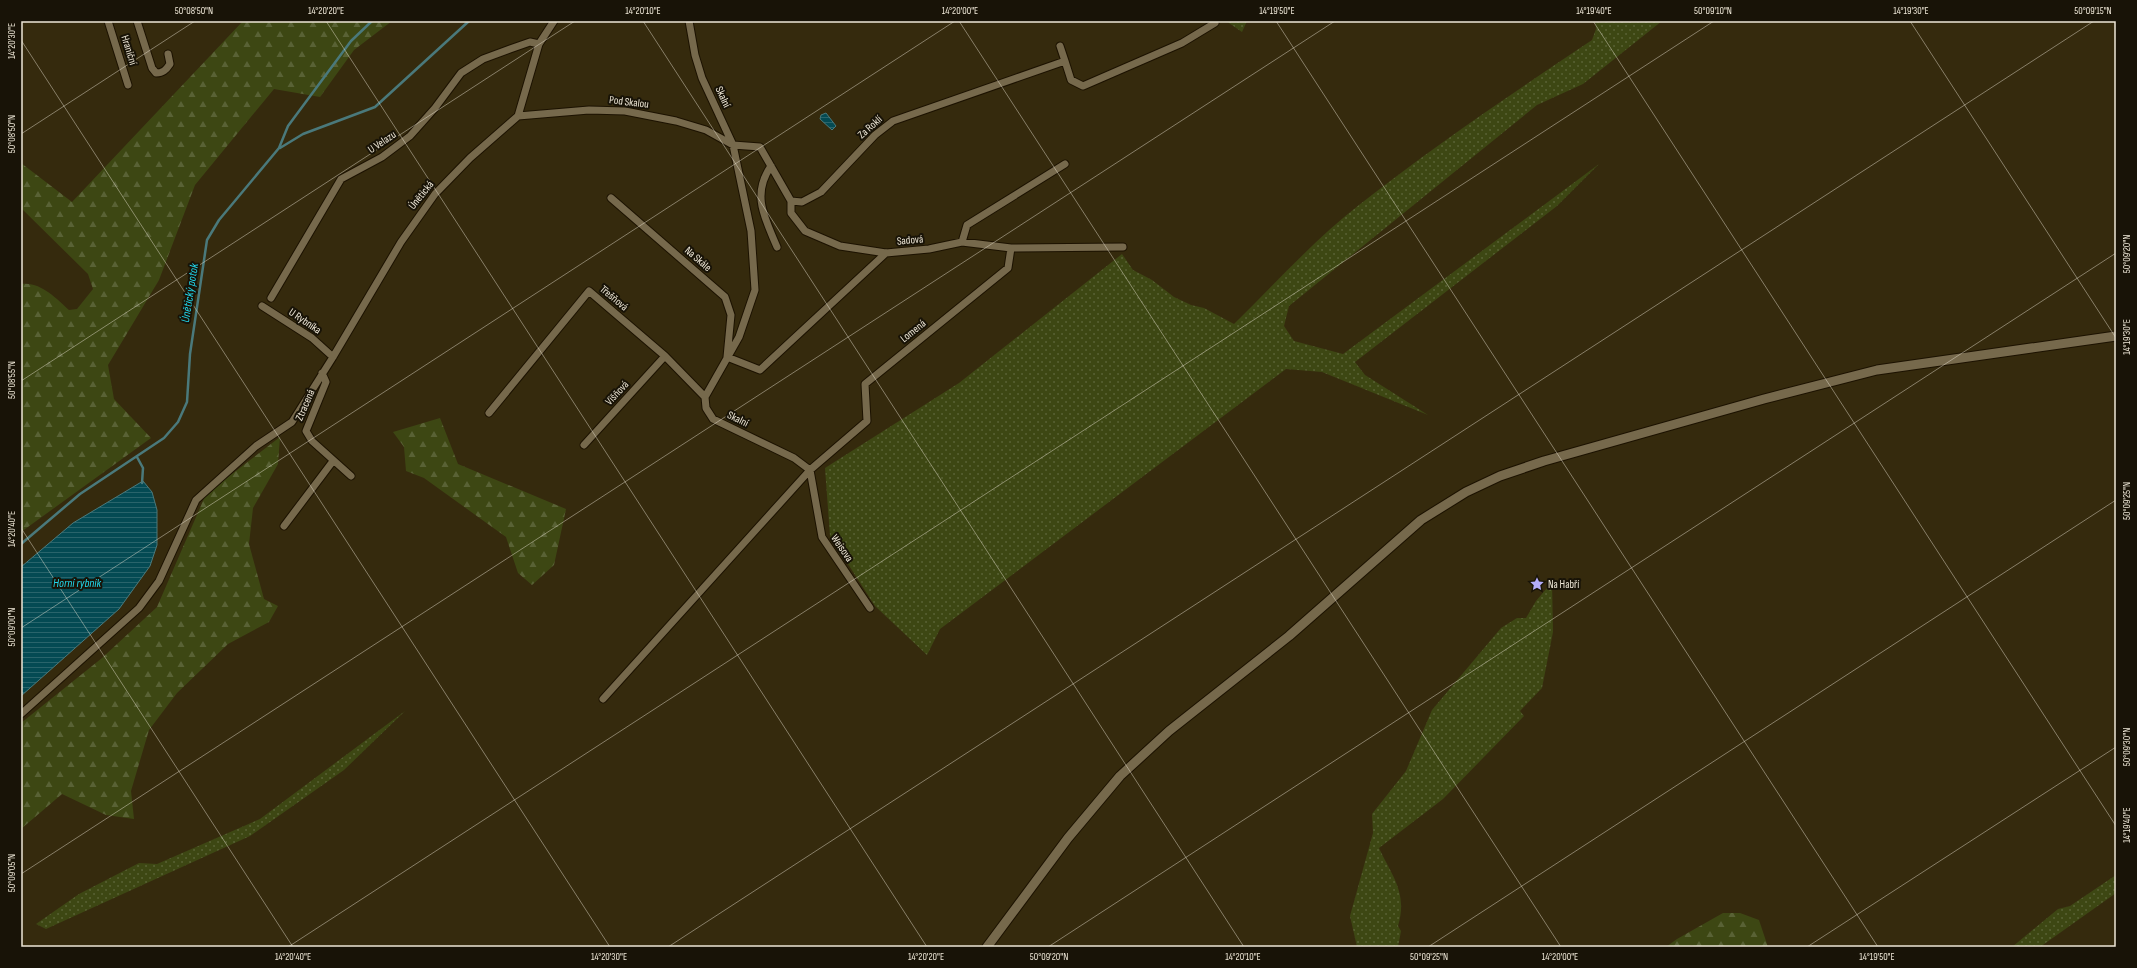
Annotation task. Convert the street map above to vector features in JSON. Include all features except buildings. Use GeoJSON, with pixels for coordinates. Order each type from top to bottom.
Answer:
{"type":"FeatureCollection","features":[{"type":"Feature","properties":{"kind":"street","name":"Hraniční"},"geometry":{"type":"LineString","coordinates":[[108,21],[128,85]]}},
{"type":"Feature","properties":{"kind":"street"},"geometry":{"type":"LineString","coordinates":[[138,21],[152,68],[156,72],[161,73],[166,70],[170,64],[168,54]]}},
{"type":"Feature","properties":{"kind":"street"},"geometry":{"type":"LineString","coordinates":[[518,116],[539,44],[554,21]]}},
{"type":"Feature","properties":{"kind":"street","name":"Skalní"},"geometry":{"type":"LineString","coordinates":[[689,21],[695,55],[702,78],[733,145],[751,231],[755,290],[739,336],[705,397],[706,408],[713,419],[794,458],[810,470]]}},
{"type":"Feature","properties":{"kind":"street"},"geometry":{"type":"LineString","coordinates":[[1060,46],[1071,80],[1083,86],[1182,43],[1215,23]]}},
{"type":"Feature","properties":{"kind":"street","name":"U Velazu"},"geometry":{"type":"LineString","coordinates":[[271,298],[341,179],[382,157],[410,136],[435,108],[461,73],[483,59],[530,42],[539,44]]}},
{"type":"Feature","properties":{"kind":"street","name":"Za Roklí"},"geometry":{"type":"LineString","coordinates":[[791,201],[802,202],[821,192],[875,135],[893,121],[1065,61]]}},
{"type":"Feature","properties":{"kind":"street","name":"Pod Skalou"},"geometry":{"type":"LineString","coordinates":[[518,116],[589,110],[625,111],[676,121],[706,130],[733,145]]}},
{"type":"Feature","properties":{"kind":"street","name":"Únětická"},"geometry":{"type":"LineString","coordinates":[[21,714],[139,608],[159,580],[196,500],[256,446],[292,422],[322,372],[333,357],[401,242],[435,194],[470,158],[518,116]]}},
{"type":"Feature","properties":{"kind":"street"},"geometry":{"type":"LineString","coordinates":[[733,145],[760,147],[791,201],[792,213],[804,231],[840,246],[886,253]]}},
{"type":"Feature","properties":{"kind":"street"},"geometry":{"type":"LineString","coordinates":[[1065,164],[967,225],[962,242],[1011,248],[1123,247]]}},
{"type":"Feature","properties":{"kind":"street"},"geometry":{"type":"LineString","coordinates":[[771,166],[764,176],[760,192],[762,211],[777,247]]}},
{"type":"Feature","properties":{"kind":"street","name":"Na Skále"},"geometry":{"type":"LineString","coordinates":[[611,198],[725,297],[731,315],[727,357]]}},
{"type":"Feature","properties":{"kind":"street","name":"Sadová"},"geometry":{"type":"LineString","coordinates":[[727,357],[760,370],[886,253],[929,249],[962,242]]}},
{"type":"Feature","properties":{"kind":"street","name":"Lomená"},"geometry":{"type":"LineString","coordinates":[[810,470],[867,421],[865,384],[1008,268],[1011,248]]}},
{"type":"Feature","properties":{"kind":"street","name":"Třešňová"},"geometry":{"type":"LineString","coordinates":[[490,414],[588,291],[665,356],[705,397]]}},
{"type":"Feature","properties":{"kind":"street","name":"U Rybníka"},"geometry":{"type":"LineString","coordinates":[[262,306],[312,338],[333,357]]}},
{"type":"Feature","properties":{"kind":"street"},"geometry":{"type":"LineString","coordinates":[[987,947],[1068,838],[1120,776],[1170,731],[1289,636],[1421,520],[1466,492],[1500,476],[1544,461],[1764,399],[1877,370],[2116,336]]}},
{"type":"Feature","properties":{"kind":"street","name":"Višňová"},"geometry":{"type":"LineString","coordinates":[[584,444],[665,356]]}},
{"type":"Feature","properties":{"kind":"street","name":"Ztracená"},"geometry":{"type":"LineString","coordinates":[[322,372],[326,382],[306,431],[312,441],[351,476]]}},
{"type":"Feature","properties":{"kind":"street"},"geometry":{"type":"LineString","coordinates":[[284,526],[334,461]]}},
{"type":"Feature","properties":{"kind":"street"},"geometry":{"type":"LineString","coordinates":[[603,699],[810,470]]}},
{"type":"Feature","properties":{"kind":"street","name":"Weisova"},"geometry":{"type":"LineString","coordinates":[[810,470],[822,537],[870,608]]}},
{"type":"Feature","properties":{"kind":"green space"},"geometry":{"type":"Polygon","coordinates":[[[243,21],[392,21],[354,50],[320,97],[274,89],[195,185],[159,280],[108,365],[114,399],[151,438],[21,532],[21,284],[35,285],[47,291],[69,310],[77,309],[93,289],[88,274],[21,208],[21,163],[72,202],[243,21]]]}},
{"type":"Feature","properties":{"kind":"green space"},"geometry":{"type":"Polygon","coordinates":[[[1226,21],[1247,21],[1242,32],[1226,21]]]}},
{"type":"Feature","properties":{"kind":"green space"},"geometry":{"type":"Polygon","coordinates":[[[1595,21],[1662,21],[1583,84],[1537,105],[1289,306],[1284,326],[1294,341],[1343,354],[1599,164],[1557,206],[1355,362],[1365,375],[1428,415],[1322,372],[1286,369],[940,629],[927,655],[875,606],[830,536],[825,468],[959,383],[1122,254],[1133,270],[1152,280],[1174,297],[1191,305],[1204,308],[1234,324],[1310,247],[1359,205],[1445,141],[1592,40],[1596,29],[1595,21]]]}},
{"type":"Feature","properties":{"kind":"green space"},"geometry":{"type":"Polygon","coordinates":[[[440,418],[458,464],[566,509],[554,565],[532,585],[518,573],[506,537],[424,478],[406,471],[404,447],[393,432],[440,418]]]}},
{"type":"Feature","properties":{"kind":"green space"},"geometry":{"type":"Polygon","coordinates":[[[280,437],[278,464],[253,508],[249,544],[264,599],[278,606],[269,622],[228,644],[177,693],[149,730],[131,791],[134,819],[106,815],[62,794],[21,829],[21,723],[102,658],[157,607],[206,494],[280,437]]]}},
{"type":"Feature","properties":{"kind":"green space"},"geometry":{"type":"Polygon","coordinates":[[[1552,582],[1553,632],[1542,688],[1520,711],[1524,716],[1443,799],[1379,848],[1400,894],[1401,914],[1398,926],[1401,931],[1398,947],[1357,947],[1350,916],[1373,833],[1372,814],[1406,771],[1432,710],[1501,628],[1517,618],[1526,618],[1536,601],[1552,582]]]}},
{"type":"Feature","properties":{"kind":"green space"},"geometry":{"type":"Polygon","coordinates":[[[405,711],[344,770],[250,836],[46,929],[36,924],[79,894],[139,863],[157,864],[260,819],[405,711]]]}},
{"type":"Feature","properties":{"kind":"green space"},"geometry":{"type":"Polygon","coordinates":[[[2116,875],[2116,893],[2040,947],[2012,947],[2058,909],[2070,906],[2116,875]]]}},
{"type":"Feature","properties":{"kind":"green space"},"geometry":{"type":"Polygon","coordinates":[[[1723,913],[1740,913],[1759,920],[1768,947],[1696,947],[1692,945],[1686,947],[1666,947],[1677,939],[1723,913]]]}},
{"type":"Feature","properties":{"kind":"water"},"geometry":{"type":"Polygon","coordinates":[[[826,113],[836,126],[832,130],[820,119],[821,115],[826,113]]]}},
{"type":"Feature","properties":{"kind":"water","name":"Horní rybník"},"geometry":{"type":"Polygon","coordinates":[[[143,481],[152,492],[157,510],[157,545],[150,566],[119,609],[21,696],[21,567],[73,523],[143,481]]]}},
{"type":"Feature","properties":{"kind":"waterway","name":"Únětický potok"},"geometry":{"type":"LineString","coordinates":[[21,544],[80,494],[164,438],[178,422],[187,402],[190,354],[207,240],[219,220],[279,148],[288,126],[351,41],[372,21]]}},
{"type":"Feature","properties":{"kind":"waterway"},"geometry":{"type":"LineString","coordinates":[[280,148],[303,134],[375,107],[469,21]]}},
{"type":"Feature","properties":{"kind":"waterway"},"geometry":{"type":"LineString","coordinates":[[137,457],[143,468],[142,483]]}},
{"type":"Feature","properties":{"kind":"place","name":"Na Habří"},"geometry":{"type":"Point","coordinates":[1537,584]}}]}
